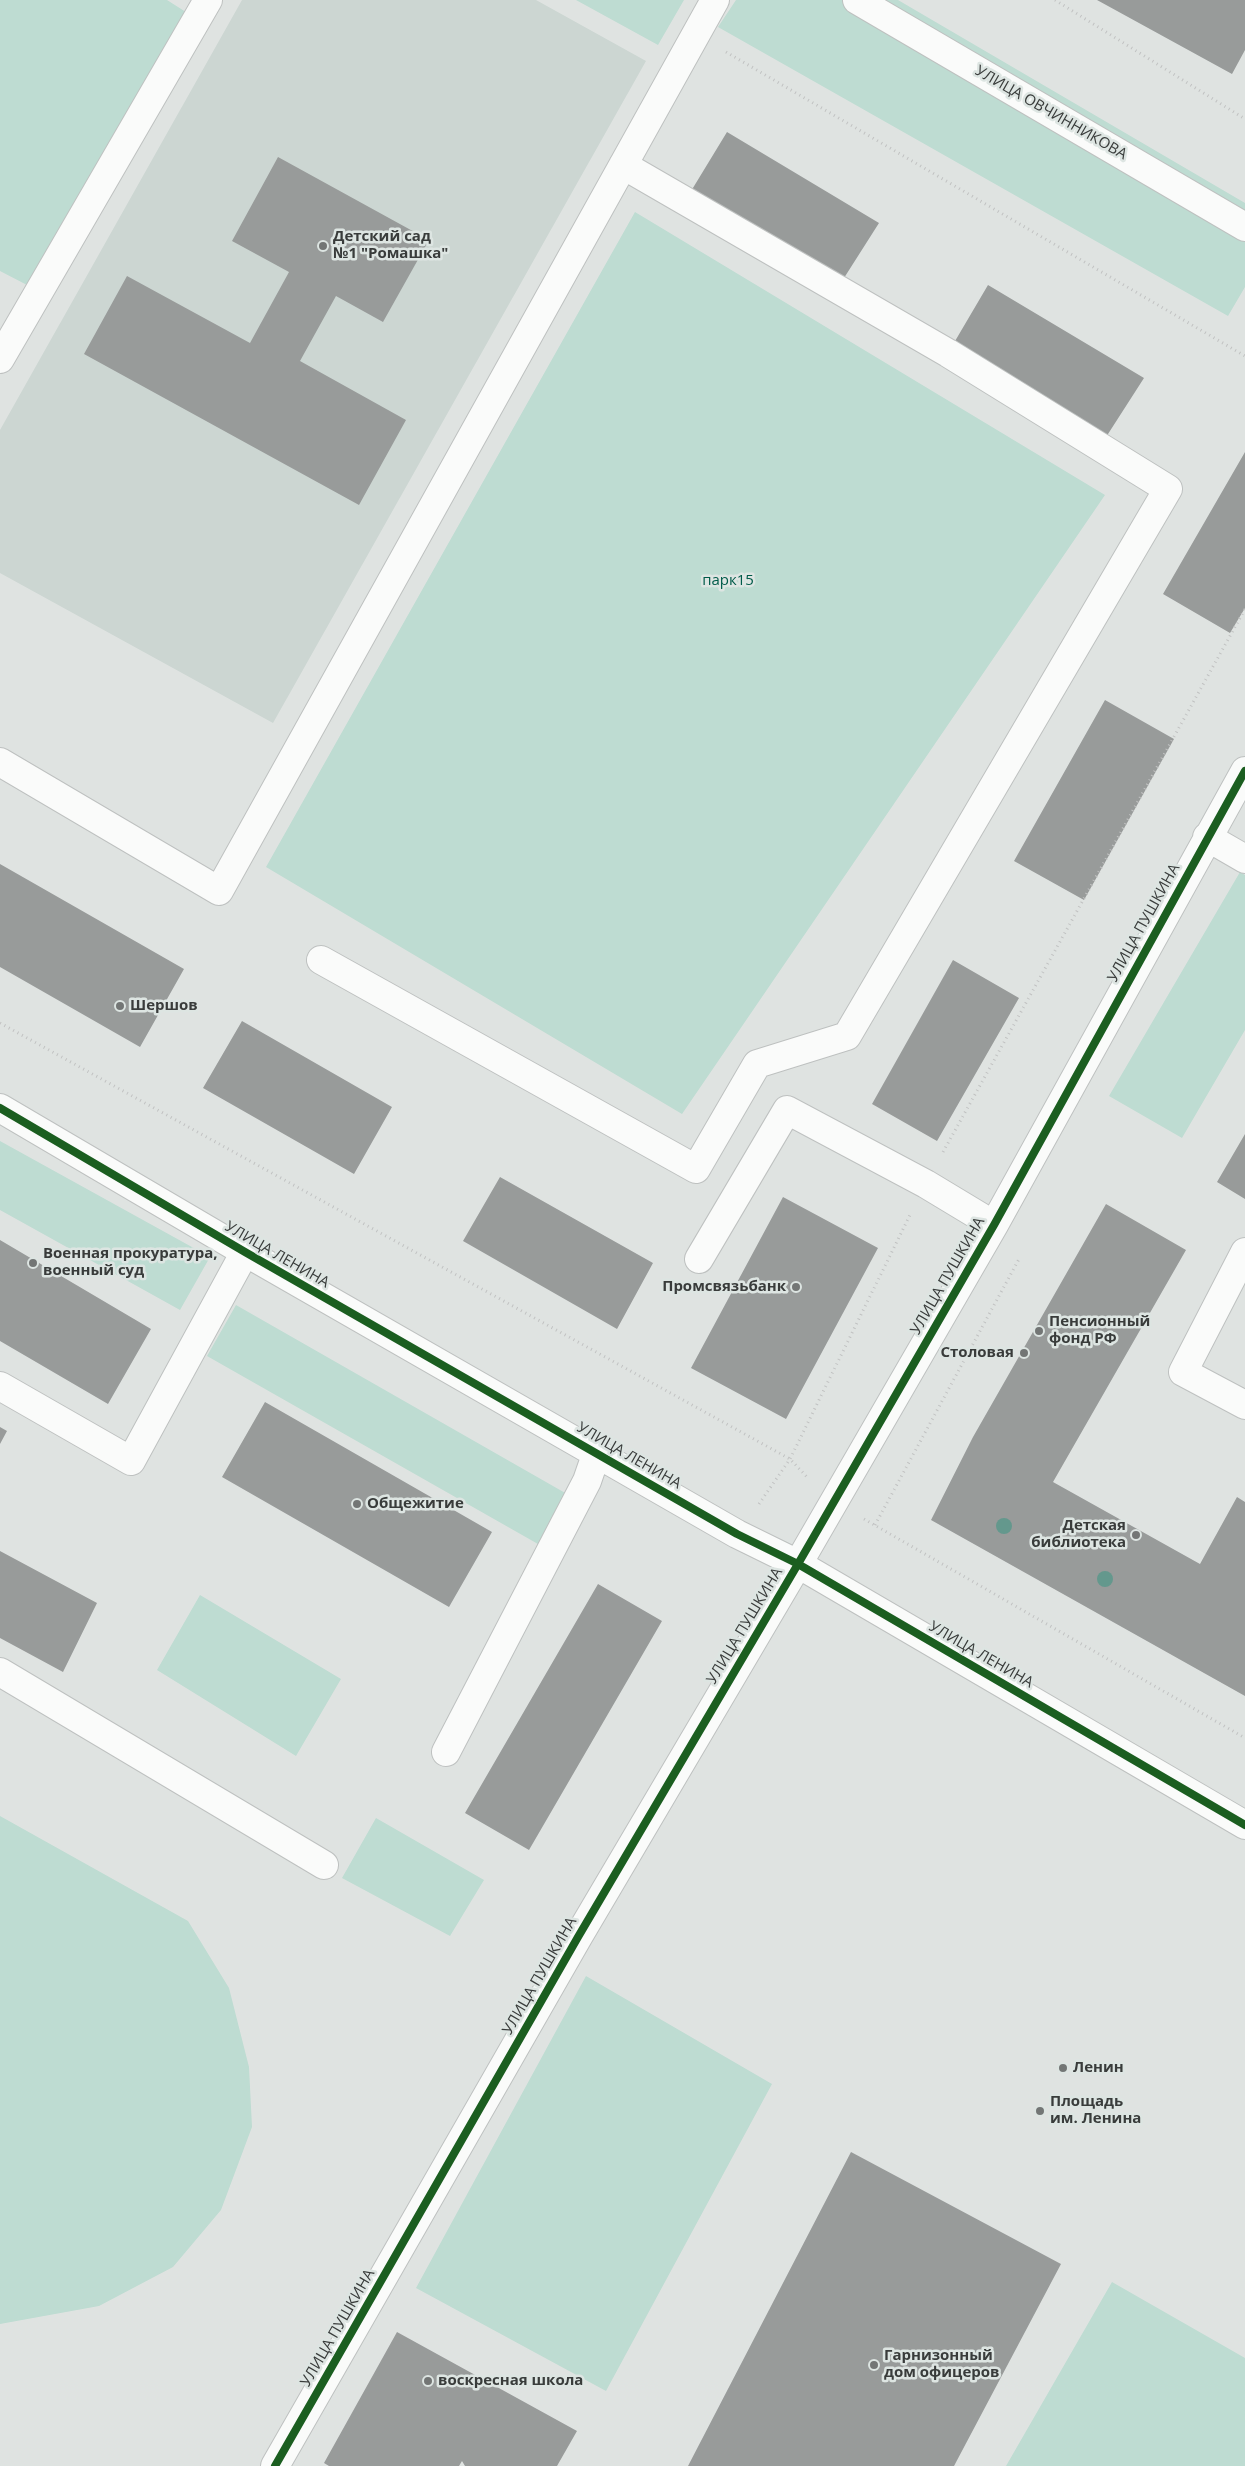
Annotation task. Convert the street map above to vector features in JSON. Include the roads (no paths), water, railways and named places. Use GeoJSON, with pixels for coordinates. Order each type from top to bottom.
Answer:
{"type":"FeatureCollection","features":[{"type":"Feature","properties":{"kind":"street"},"geometry":{"type":"LineString","coordinates":[[0,359],[208,0]]}},
{"type":"Feature","properties":{"kind":"street"},"geometry":{"type":"LineString","coordinates":[[0,762],[219,891],[715,0]]}},
{"type":"Feature","properties":{"kind":"street","name":"УЛИЦА ОВЧИННИКОВА"},"geometry":{"type":"LineString","coordinates":[[857,0],[1245,227]]}},
{"type":"Feature","properties":{"kind":"street"},"geometry":{"type":"LineString","coordinates":[[320,960],[696,1169],[757,1064],[847,1036],[1168,489],[948,353],[623,165]]}},
{"type":"Feature","properties":{"kind":"street","name":"УЛИЦА ПУШКИНА"},"geometry":{"type":"LineString","coordinates":[[275,2466],[578,1937],[798,1564],[832,1502],[994,1225],[1245,771]]}},
{"type":"Feature","properties":{"kind":"street"},"geometry":{"type":"LineString","coordinates":[[1207,837],[1245,859]]}},
{"type":"Feature","properties":{"kind":"street","name":"УЛИЦА ЛЕНИНА"},"geometry":{"type":"LineString","coordinates":[[0,1108],[245,1252],[597,1452],[737,1534],[798,1564],[1245,1825]]}},
{"type":"Feature","properties":{"kind":"street"},"geometry":{"type":"LineString","coordinates":[[700,1260],[787,1110],[926,1184],[994,1225]]}},
{"type":"Feature","properties":{"kind":"street"},"geometry":{"type":"LineString","coordinates":[[0,1386],[132,1461],[245,1252]]}},
{"type":"Feature","properties":{"kind":"street"},"geometry":{"type":"LineString","coordinates":[[1245,1252],[1183,1372],[1245,1405]]}},
{"type":"Feature","properties":{"kind":"street"},"geometry":{"type":"LineString","coordinates":[[446,1752],[587,1482],[597,1452]]}},
{"type":"Feature","properties":{"kind":"street"},"geometry":{"type":"LineString","coordinates":[[0,1672],[324,1865]]}},
{"type":"Feature","properties":{"kind":"place","name":"Детский сад №1 \"Ромашка\""},"geometry":{"type":"Point","coordinates":[323,246]}},
{"type":"Feature","properties":{"kind":"place","name":"Шершов"},"geometry":{"type":"Point","coordinates":[120,1006]}},
{"type":"Feature","properties":{"kind":"place","name":"Военная прокуратура, военный суд"},"geometry":{"type":"Point","coordinates":[33,1263]}},
{"type":"Feature","properties":{"kind":"place","name":"Промсвязьбанк"},"geometry":{"type":"Point","coordinates":[796,1287]}},
{"type":"Feature","properties":{"kind":"place","name":"Пенсионный фонд РФ"},"geometry":{"type":"Point","coordinates":[1039,1331]}},
{"type":"Feature","properties":{"kind":"place","name":"Столовая"},"geometry":{"type":"Point","coordinates":[1024,1353]}},
{"type":"Feature","properties":{"kind":"place","name":"Общежитие"},"geometry":{"type":"Point","coordinates":[357,1504]}},
{"type":"Feature","properties":{"kind":"place","name":"Детская библиотека"},"geometry":{"type":"Point","coordinates":[1136,1535]}},
{"type":"Feature","properties":{"kind":"place","name":"Ленин"},"geometry":{"type":"Point","coordinates":[1063,2068]}},
{"type":"Feature","properties":{"kind":"place","name":"Площадь им. Ленина"},"geometry":{"type":"Point","coordinates":[1040,2111]}},
{"type":"Feature","properties":{"kind":"place","name":"Гарнизонный дом офицеров"},"geometry":{"type":"Point","coordinates":[874,2365]}},
{"type":"Feature","properties":{"kind":"place","name":"воскресная школа"},"geometry":{"type":"Point","coordinates":[428,2381]}},
{"type":"Feature","properties":{"kind":"park label","name":"парк15"},"geometry":{"type":"Point","coordinates":[728,581]}}]}
